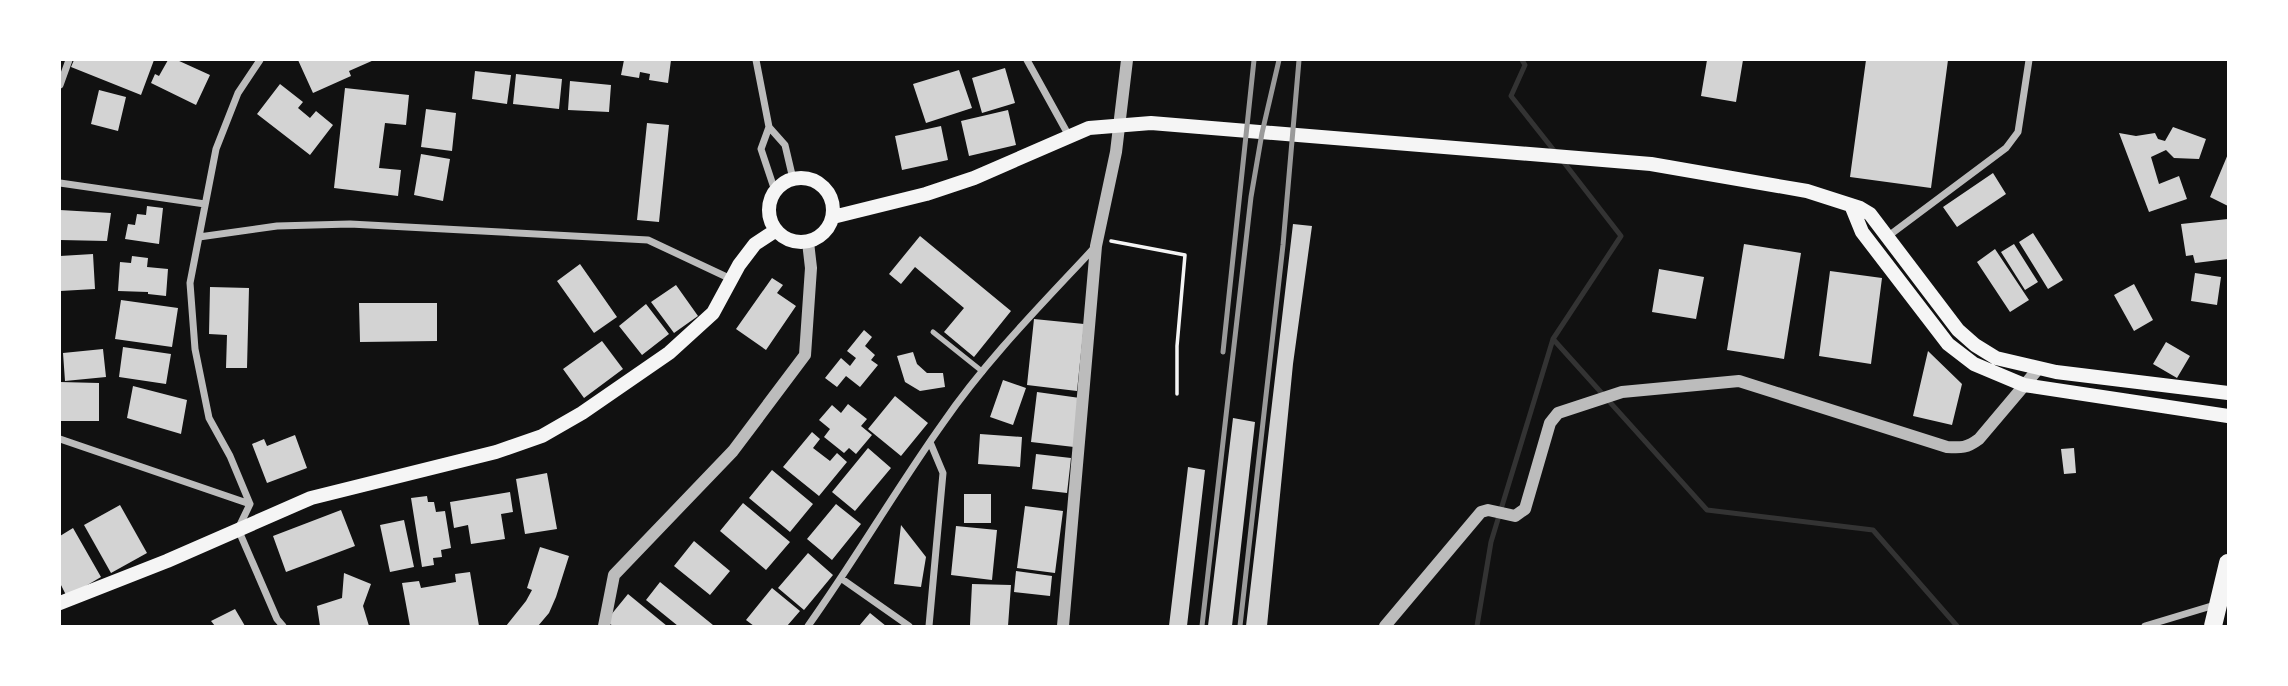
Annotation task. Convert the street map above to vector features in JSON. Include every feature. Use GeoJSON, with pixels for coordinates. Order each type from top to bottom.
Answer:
{"type":"FeatureCollection","features":[{"type":"Feature","properties":{"kind":"main road"},"geometry":{"type":"LineString","coordinates":[[833,216],[926,194],[974,178],[1089,128],[1151,123],[1637,163],[1807,191],[1860,208],[1870,214],[1958,330],[1996,358],[2056,372],[2228,393]]}},
{"type":"Feature","properties":{"kind":"main road"},"geometry":{"type":"LineString","coordinates":[[793,179],[811,180],[826,190],[831,198],[833,216],[824,233],[808,242],[790,241],[775,230],[768,214],[775,191],[784,182],[793,179]]}},
{"type":"Feature","properties":{"kind":"main road"},"geometry":{"type":"LineString","coordinates":[[1851,205],[1862,232],[1948,344],[1973,364],[2024,385],[2228,416]]}},
{"type":"Feature","properties":{"kind":"main road"},"geometry":{"type":"LineString","coordinates":[[60,603],[167,561],[311,498],[496,452],[542,436],[582,413],[669,353],[713,313],[739,265],[755,244],[775,230]]}},
{"type":"Feature","properties":{"kind":"main road"},"geometry":{"type":"LineString","coordinates":[[2213,626],[2224,603],[2228,563]]}},
{"type":"Feature","properties":{"kind":"street"},"geometry":{"type":"LineString","coordinates":[[60,85],[61,69],[69,60]]}},
{"type":"Feature","properties":{"kind":"street"},"geometry":{"type":"LineString","coordinates":[[260,60],[238,93],[216,149],[190,283],[195,349],[209,418],[230,456],[250,504],[238,529],[277,619],[283,626]]}},
{"type":"Feature","properties":{"kind":"street"},"geometry":{"type":"LineString","coordinates":[[755,60],[769,127],[785,145],[793,179]]}},
{"type":"Feature","properties":{"kind":"street"},"geometry":{"type":"LineString","coordinates":[[1027,60],[1069,136]]}},
{"type":"Feature","properties":{"kind":"street"},"geometry":{"type":"LineString","coordinates":[[1063,626],[1097,242],[1116,152],[1128,60]]}},
{"type":"Feature","properties":{"kind":"street"},"geometry":{"type":"LineString","coordinates":[[1887,237],[2006,148],[2014,139],[2018,132],[2029,60]]}},
{"type":"Feature","properties":{"kind":"street"},"geometry":{"type":"LineString","coordinates":[[769,127],[761,149],[775,191]]}},
{"type":"Feature","properties":{"kind":"street"},"geometry":{"type":"LineString","coordinates":[[60,183],[205,204]]}},
{"type":"Feature","properties":{"kind":"street"},"geometry":{"type":"LineString","coordinates":[[198,237],[277,226],[350,224],[648,240],[731,279]]}},
{"type":"Feature","properties":{"kind":"street"},"geometry":{"type":"LineString","coordinates":[[604,626],[614,575],[733,451],[805,355],[811,268],[808,242]]}},
{"type":"Feature","properties":{"kind":"street"},"geometry":{"type":"LineString","coordinates":[[808,626],[842,579],[943,421],[1001,349],[1097,242]]}},
{"type":"Feature","properties":{"kind":"street"},"geometry":{"type":"LineString","coordinates":[[1385,626],[1481,512],[1488,510],[1515,516],[1525,509],[1549,423],[1558,413],[1622,393],[1739,381],[1947,447],[1960,448],[1968,447],[1979,439],[2039,368]]}},
{"type":"Feature","properties":{"kind":"street"},"geometry":{"type":"LineString","coordinates":[[60,439],[250,504]]}},
{"type":"Feature","properties":{"kind":"street"},"geometry":{"type":"LineString","coordinates":[[929,626],[943,473],[930,442]]}},
{"type":"Feature","properties":{"kind":"street"},"geometry":{"type":"LineString","coordinates":[[842,579],[909,626]]}},
{"type":"Feature","properties":{"kind":"street"},"geometry":{"type":"LineString","coordinates":[[2145,626],[2224,603]]}},
{"type":"Feature","properties":{"kind":"lane"},"geometry":{"type":"LineString","coordinates":[[933,332],[983,372]]}},
{"type":"Feature","properties":{"kind":"path"},"geometry":{"type":"LineString","coordinates":[[1097,242],[1185,255],[1177,346],[1177,394]]}},
{"type":"Feature","properties":{"kind":"building"},"geometry":{"type":"Polygon","coordinates":[[[74,60],[154,60],[141,95],[71,67],[74,60]]]}},
{"type":"Feature","properties":{"kind":"building"},"geometry":{"type":"Polygon","coordinates":[[[168,60],[177,60],[210,75],[196,105],[151,83],[155,74],[159,76],[168,60]]]}},
{"type":"Feature","properties":{"kind":"building"},"geometry":{"type":"Polygon","coordinates":[[[298,60],[374,60],[349,71],[351,76],[313,93],[298,60]]]}},
{"type":"Feature","properties":{"kind":"building"},"geometry":{"type":"Polygon","coordinates":[[[624,60],[671,60],[668,83],[649,80],[650,74],[640,72],[639,78],[621,75],[624,60]]]}},
{"type":"Feature","properties":{"kind":"building"},"geometry":{"type":"Polygon","coordinates":[[[1707,60],[1743,60],[1736,102],[1701,96],[1707,60]]]}},
{"type":"Feature","properties":{"kind":"building"},"geometry":{"type":"Polygon","coordinates":[[[1866,60],[1948,60],[1931,188],[1850,177],[1866,60]]]}},
{"type":"Feature","properties":{"kind":"building"},"geometry":{"type":"Polygon","coordinates":[[[1005,68],[1015,103],[982,113],[972,78],[1005,68]]]}},
{"type":"Feature","properties":{"kind":"building"},"geometry":{"type":"Polygon","coordinates":[[[959,70],[972,108],[926,123],[913,84],[959,70]]]}},
{"type":"Feature","properties":{"kind":"building"},"geometry":{"type":"Polygon","coordinates":[[[475,71],[511,75],[507,104],[472,99],[475,71]]]}},
{"type":"Feature","properties":{"kind":"building"},"geometry":{"type":"Polygon","coordinates":[[[516,74],[562,79],[559,109],[513,104],[516,74]]]}},
{"type":"Feature","properties":{"kind":"building"},"geometry":{"type":"Polygon","coordinates":[[[570,81],[611,85],[609,112],[568,110],[570,81]]]}},
{"type":"Feature","properties":{"kind":"building"},"geometry":{"type":"Polygon","coordinates":[[[280,84],[303,102],[298,108],[310,118],[316,111],[333,125],[310,155],[257,114],[280,84]]]}},
{"type":"Feature","properties":{"kind":"building"},"geometry":{"type":"Polygon","coordinates":[[[345,88],[409,95],[406,125],[385,123],[379,168],[401,170],[398,196],[334,188],[345,88]]]}},
{"type":"Feature","properties":{"kind":"building"},"geometry":{"type":"Polygon","coordinates":[[[99,90],[126,97],[118,131],[91,124],[99,90]]]}},
{"type":"Feature","properties":{"kind":"building"},"geometry":{"type":"Polygon","coordinates":[[[426,109],[456,113],[452,151],[421,147],[426,109]]]}},
{"type":"Feature","properties":{"kind":"building"},"geometry":{"type":"Polygon","coordinates":[[[1008,110],[1016,145],[969,156],[961,121],[1008,110]]]}},
{"type":"Feature","properties":{"kind":"building"},"geometry":{"type":"Polygon","coordinates":[[[647,123],[669,125],[659,222],[637,220],[647,123]]]}},
{"type":"Feature","properties":{"kind":"building"},"geometry":{"type":"Polygon","coordinates":[[[941,126],[948,160],[902,170],[895,136],[941,126]]]}},
{"type":"Feature","properties":{"kind":"building"},"geometry":{"type":"Polygon","coordinates":[[[2173,127],[2206,139],[2199,159],[2174,158],[2166,150],[2151,157],[2159,184],[2179,176],[2187,199],[2149,212],[2119,133],[2136,136],[2155,133],[2158,139],[2165,141],[2173,127]]]}},
{"type":"Feature","properties":{"kind":"building"},"geometry":{"type":"Polygon","coordinates":[[[421,154],[450,159],[443,201],[414,195],[421,154]]]}},
{"type":"Feature","properties":{"kind":"building"},"geometry":{"type":"Polygon","coordinates":[[[2228,154],[2228,206],[2210,197],[2228,154]]]}},
{"type":"Feature","properties":{"kind":"building"},"geometry":{"type":"Polygon","coordinates":[[[1993,173],[2006,194],[1957,227],[1943,207],[1993,173]]]}},
{"type":"Feature","properties":{"kind":"building"},"geometry":{"type":"Polygon","coordinates":[[[147,206],[163,208],[159,244],[125,239],[128,224],[135,225],[137,214],[146,215],[147,206]]]}},
{"type":"Feature","properties":{"kind":"building"},"geometry":{"type":"Polygon","coordinates":[[[60,210],[111,213],[107,241],[60,240],[60,210]]]}},
{"type":"Feature","properties":{"kind":"building"},"geometry":{"type":"Polygon","coordinates":[[[2228,219],[2228,259],[2195,263],[2193,255],[2186,256],[2181,224],[2228,219]]]}},
{"type":"Feature","properties":{"kind":"building"},"geometry":{"type":"Polygon","coordinates":[[[1293,224],[1312,226],[1293,364],[1267,626],[1246,626],[1293,224]]]}},
{"type":"Feature","properties":{"kind":"building"},"geometry":{"type":"Polygon","coordinates":[[[2033,233],[2063,280],[2048,289],[2019,242],[2033,233]]]}},
{"type":"Feature","properties":{"kind":"building"},"geometry":{"type":"Polygon","coordinates":[[[920,236],[1011,311],[974,357],[944,332],[964,308],[915,267],[901,284],[889,274],[920,236]]]}},
{"type":"Feature","properties":{"kind":"building"},"geometry":{"type":"Polygon","coordinates":[[[1744,244],[1801,253],[1784,359],[1727,350],[1744,244]]]}},
{"type":"Feature","properties":{"kind":"building"},"geometry":{"type":"Polygon","coordinates":[[[2014,244],[2038,282],[2025,290],[2001,252],[2014,244]]]}},
{"type":"Feature","properties":{"kind":"building"},"geometry":{"type":"Polygon","coordinates":[[[1995,249],[2029,300],[2010,312],[1977,262],[1995,249]]]}},
{"type":"Feature","properties":{"kind":"building"},"geometry":{"type":"Polygon","coordinates":[[[93,254],[95,289],[60,291],[60,256],[93,254]]]}},
{"type":"Feature","properties":{"kind":"building"},"geometry":{"type":"Polygon","coordinates":[[[132,256],[148,258],[147,267],[168,269],[166,296],[148,292],[118,291],[120,262],[131,263],[132,256]]]}},
{"type":"Feature","properties":{"kind":"building"},"geometry":{"type":"Polygon","coordinates":[[[580,264],[617,317],[594,333],[557,281],[580,264]]]}},
{"type":"Feature","properties":{"kind":"building"},"geometry":{"type":"Polygon","coordinates":[[[1659,269],[1704,277],[1696,319],[1652,312],[1659,269]]]}},
{"type":"Feature","properties":{"kind":"building"},"geometry":{"type":"Polygon","coordinates":[[[1830,271],[1882,278],[1871,364],[1819,356],[1830,271]]]}},
{"type":"Feature","properties":{"kind":"building"},"geometry":{"type":"Polygon","coordinates":[[[2195,273],[2221,277],[2217,305],[2191,301],[2195,273]]]}},
{"type":"Feature","properties":{"kind":"building"},"geometry":{"type":"Polygon","coordinates":[[[772,278],[783,285],[777,293],[796,306],[766,350],[736,329],[772,278]]]}},
{"type":"Feature","properties":{"kind":"building"},"geometry":{"type":"Polygon","coordinates":[[[2134,284],[2153,320],[2134,331],[2114,295],[2134,284]]]}},
{"type":"Feature","properties":{"kind":"building"},"geometry":{"type":"Polygon","coordinates":[[[676,285],[698,316],[674,333],[651,302],[676,285]]]}},
{"type":"Feature","properties":{"kind":"building"},"geometry":{"type":"Polygon","coordinates":[[[210,287],[249,288],[247,368],[226,368],[227,335],[209,334],[210,287]]]}},
{"type":"Feature","properties":{"kind":"building"},"geometry":{"type":"Polygon","coordinates":[[[121,300],[178,308],[172,347],[115,339],[121,300]]]}},
{"type":"Feature","properties":{"kind":"building"},"geometry":{"type":"Polygon","coordinates":[[[359,303],[437,303],[437,341],[360,342],[359,303]]]}},
{"type":"Feature","properties":{"kind":"building"},"geometry":{"type":"Polygon","coordinates":[[[646,304],[669,334],[642,355],[619,326],[646,304]]]}},
{"type":"Feature","properties":{"kind":"building"},"geometry":{"type":"Polygon","coordinates":[[[1034,319],[1084,324],[1077,391],[1027,385],[1034,319]]]}},
{"type":"Feature","properties":{"kind":"building"},"geometry":{"type":"Polygon","coordinates":[[[864,330],[872,337],[865,346],[875,355],[871,360],[878,365],[860,387],[846,376],[837,387],[825,378],[841,358],[850,366],[856,358],[847,351],[864,330]]]}},
{"type":"Feature","properties":{"kind":"building"},"geometry":{"type":"Polygon","coordinates":[[[602,341],[623,369],[584,398],[563,369],[602,341]]]}},
{"type":"Feature","properties":{"kind":"building"},"geometry":{"type":"Polygon","coordinates":[[[2166,342],[2190,356],[2177,378],[2153,364],[2166,342]]]}},
{"type":"Feature","properties":{"kind":"building"},"geometry":{"type":"Polygon","coordinates":[[[123,347],[171,354],[166,384],[119,377],[123,347]]]}},
{"type":"Feature","properties":{"kind":"building"},"geometry":{"type":"Polygon","coordinates":[[[103,349],[106,377],[65,381],[63,353],[103,349]]]}},
{"type":"Feature","properties":{"kind":"building"},"geometry":{"type":"Polygon","coordinates":[[[1928,351],[1962,384],[1952,425],[1913,416],[1928,351]]]}},
{"type":"Feature","properties":{"kind":"building"},"geometry":{"type":"Polygon","coordinates":[[[913,352],[917,364],[927,373],[943,373],[945,387],[920,391],[905,382],[897,356],[913,352]]]}},
{"type":"Feature","properties":{"kind":"building"},"geometry":{"type":"Polygon","coordinates":[[[1003,380],[1026,388],[1013,425],[990,417],[1003,380]]]}},
{"type":"Feature","properties":{"kind":"building"},"geometry":{"type":"Polygon","coordinates":[[[60,382],[99,383],[99,421],[60,421],[60,382]]]}},
{"type":"Feature","properties":{"kind":"building"},"geometry":{"type":"Polygon","coordinates":[[[133,386],[187,400],[181,434],[127,418],[133,386]]]}},
{"type":"Feature","properties":{"kind":"building"},"geometry":{"type":"Polygon","coordinates":[[[1037,392],[1080,398],[1074,447],[1031,442],[1037,392]]]}},
{"type":"Feature","properties":{"kind":"building"},"geometry":{"type":"Polygon","coordinates":[[[895,396],[928,423],[901,456],[868,429],[895,396]]]}},
{"type":"Feature","properties":{"kind":"building"},"geometry":{"type":"Polygon","coordinates":[[[848,404],[867,419],[861,426],[872,435],[856,454],[849,448],[844,453],[824,437],[830,429],[819,420],[832,405],[841,413],[848,404]]]}},
{"type":"Feature","properties":{"kind":"building"},"geometry":{"type":"Polygon","coordinates":[[[1233,418],[1255,422],[1232,626],[1208,626],[1233,418]]]}},
{"type":"Feature","properties":{"kind":"building"},"geometry":{"type":"Polygon","coordinates":[[[812,432],[820,439],[813,448],[830,461],[837,453],[847,462],[819,496],[783,467],[812,432]]]}},
{"type":"Feature","properties":{"kind":"building"},"geometry":{"type":"Polygon","coordinates":[[[980,434],[1022,437],[1020,467],[978,464],[980,434]]]}},
{"type":"Feature","properties":{"kind":"building"},"geometry":{"type":"Polygon","coordinates":[[[295,435],[307,468],[267,483],[252,444],[264,439],[267,446],[295,435]]]}},
{"type":"Feature","properties":{"kind":"building"},"geometry":{"type":"Polygon","coordinates":[[[868,448],[891,468],[855,511],[832,492],[868,448]]]}},
{"type":"Feature","properties":{"kind":"building"},"geometry":{"type":"Polygon","coordinates":[[[2074,448],[2076,473],[2064,474],[2061,449],[2074,448]]]}},
{"type":"Feature","properties":{"kind":"building"},"geometry":{"type":"Polygon","coordinates":[[[1036,454],[1071,458],[1067,493],[1032,489],[1036,454]]]}},
{"type":"Feature","properties":{"kind":"building"},"geometry":{"type":"Polygon","coordinates":[[[1188,467],[1205,470],[1187,626],[1169,626],[1188,467]]]}},
{"type":"Feature","properties":{"kind":"building"},"geometry":{"type":"Polygon","coordinates":[[[772,470],[813,504],[790,532],[749,498],[772,470]]]}},
{"type":"Feature","properties":{"kind":"building"},"geometry":{"type":"Polygon","coordinates":[[[547,473],[557,529],[525,534],[516,479],[547,473]]]}},
{"type":"Feature","properties":{"kind":"building"},"geometry":{"type":"Polygon","coordinates":[[[510,492],[513,512],[501,514],[505,539],[471,544],[468,525],[454,528],[450,502],[510,492]]]}},
{"type":"Feature","properties":{"kind":"building"},"geometry":{"type":"Polygon","coordinates":[[[964,494],[991,494],[991,523],[964,523],[964,494]]]}},
{"type":"Feature","properties":{"kind":"building"},"geometry":{"type":"Polygon","coordinates":[[[427,496],[428,502],[434,502],[436,512],[445,511],[451,548],[441,550],[442,557],[433,558],[434,565],[422,567],[411,498],[427,496]]]}},
{"type":"Feature","properties":{"kind":"building"},"geometry":{"type":"Polygon","coordinates":[[[743,503],[790,542],[766,570],[720,531],[743,503]]]}},
{"type":"Feature","properties":{"kind":"building"},"geometry":{"type":"Polygon","coordinates":[[[836,504],[861,524],[832,560],[807,539],[836,504]]]}},
{"type":"Feature","properties":{"kind":"building"},"geometry":{"type":"Polygon","coordinates":[[[120,505],[147,553],[111,573],[84,525],[120,505]]]}},
{"type":"Feature","properties":{"kind":"building"},"geometry":{"type":"Polygon","coordinates":[[[1025,506],[1063,511],[1055,573],[1017,568],[1025,506]]]}},
{"type":"Feature","properties":{"kind":"building"},"geometry":{"type":"Polygon","coordinates":[[[341,510],[355,546],[286,572],[273,536],[341,510]]]}},
{"type":"Feature","properties":{"kind":"building"},"geometry":{"type":"Polygon","coordinates":[[[404,520],[414,567],[390,572],[380,525],[404,520]]]}},
{"type":"Feature","properties":{"kind":"building"},"geometry":{"type":"Polygon","coordinates":[[[901,525],[926,557],[921,587],[894,584],[901,525]]]}},
{"type":"Feature","properties":{"kind":"building"},"geometry":{"type":"Polygon","coordinates":[[[956,526],[997,530],[992,580],[951,575],[956,526]]]}},
{"type":"Feature","properties":{"kind":"building"},"geometry":{"type":"Polygon","coordinates":[[[73,528],[101,577],[67,597],[60,583],[60,536],[73,528]]]}},
{"type":"Feature","properties":{"kind":"building"},"geometry":{"type":"Polygon","coordinates":[[[694,541],[730,571],[710,595],[674,566],[694,541]]]}},
{"type":"Feature","properties":{"kind":"building"},"geometry":{"type":"Polygon","coordinates":[[[540,547],[569,556],[556,597],[549,613],[538,626],[506,626],[532,590],[527,588],[540,547]]]}},
{"type":"Feature","properties":{"kind":"building"},"geometry":{"type":"Polygon","coordinates":[[[808,553],[833,575],[804,610],[778,588],[808,553]]]}},
{"type":"Feature","properties":{"kind":"building"},"geometry":{"type":"Polygon","coordinates":[[[1016,571],[1052,576],[1050,596],[1014,592],[1016,571]]]}},
{"type":"Feature","properties":{"kind":"building"},"geometry":{"type":"Polygon","coordinates":[[[470,572],[479,626],[410,626],[402,583],[419,581],[421,588],[456,582],[455,574],[470,572]]]}},
{"type":"Feature","properties":{"kind":"building"},"geometry":{"type":"Polygon","coordinates":[[[344,573],[371,584],[363,606],[369,626],[320,626],[317,606],[342,598],[344,573]]]}},
{"type":"Feature","properties":{"kind":"building"},"geometry":{"type":"Polygon","coordinates":[[[660,582],[713,625],[678,626],[646,600],[660,582]]]}},
{"type":"Feature","properties":{"kind":"building"},"geometry":{"type":"Polygon","coordinates":[[[972,584],[1011,585],[1008,626],[970,625],[972,584]]]}},
{"type":"Feature","properties":{"kind":"building"},"geometry":{"type":"Polygon","coordinates":[[[772,588],[800,611],[787,626],[754,626],[746,620],[772,588]]]}},
{"type":"Feature","properties":{"kind":"building"},"geometry":{"type":"Polygon","coordinates":[[[628,594],[667,626],[613,626],[606,621],[628,594]]]}},
{"type":"Feature","properties":{"kind":"building"},"geometry":{"type":"Polygon","coordinates":[[[235,609],[245,626],[215,626],[211,621],[235,609]]]}},
{"type":"Feature","properties":{"kind":"building"},"geometry":{"type":"Polygon","coordinates":[[[870,613],[886,626],[859,626],[870,613]]]}},
{"type":"Feature","properties":{"kind":"waterway"},"geometry":{"type":"LineString","coordinates":[[1522,60],[1525,65],[1511,96],[1556,153]]}},
{"type":"Feature","properties":{"kind":"waterway"},"geometry":{"type":"LineString","coordinates":[[1562,160],[1621,236],[1553,339],[1707,510],[1873,530],[1957,626]]}},
{"type":"Feature","properties":{"kind":"waterway"},"geometry":{"type":"LineString","coordinates":[[1477,626],[1491,542],[1553,339]]}},
{"type":"Feature","properties":{"kind":"railway"},"geometry":{"type":"LineString","coordinates":[[1223,352],[1254,60]]}},
{"type":"Feature","properties":{"kind":"railway"},"geometry":{"type":"LineString","coordinates":[[1202,626],[1251,197],[1279,60]]}},
{"type":"Feature","properties":{"kind":"railway"},"geometry":{"type":"LineString","coordinates":[[1240,626],[1283,245],[1299,60]]}}]}
